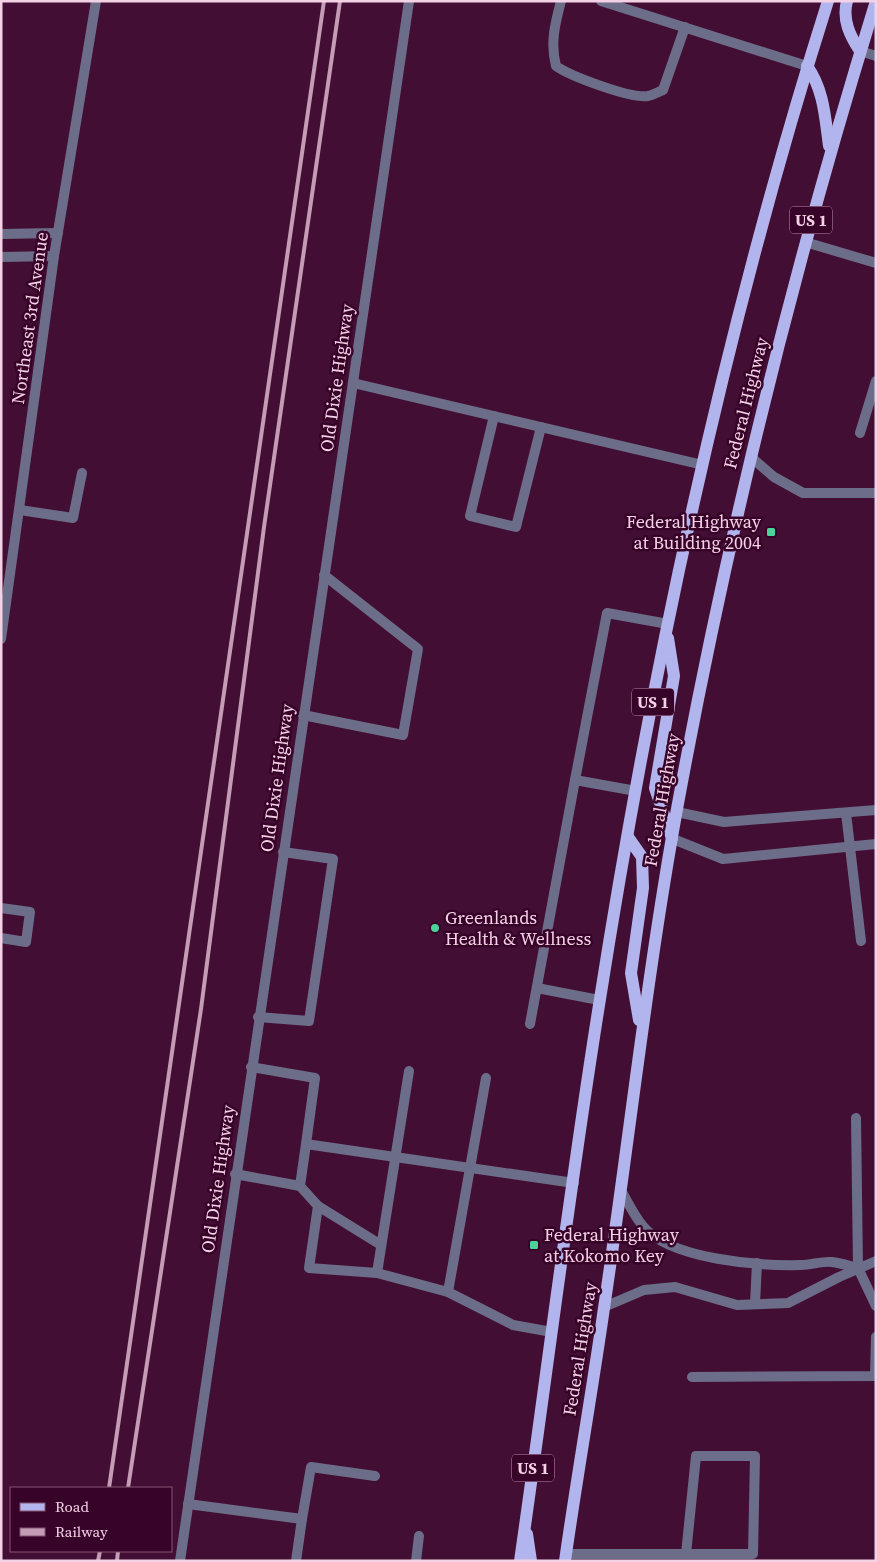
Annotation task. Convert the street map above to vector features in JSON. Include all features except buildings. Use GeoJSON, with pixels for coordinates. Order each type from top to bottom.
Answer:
{"type":"FeatureCollection","features":[{"type":"Feature","properties":{"kind":"main road","name":"Federal Highway"},"geometry":{"type":"LineString","coordinates":[[520,1561],[600,1000],[636,791],[667,628],[703,465],[754,258],[807,66],[828,1]]}},
{"type":"Feature","properties":{"kind":"main road"},"geometry":{"type":"LineString","coordinates":[[847,1],[844,10],[849,35],[860,51]]}},
{"type":"Feature","properties":{"kind":"main road","name":"Federal Highway"},"geometry":{"type":"LineString","coordinates":[[565,1557],[604,1306],[641,1035],[677,812],[706,661],[751,457],[805,242],[830,151],[876,1]]}},
{"type":"Feature","properties":{"kind":"main road"},"geometry":{"type":"LineString","coordinates":[[807,66],[816,78],[823,96],[830,151]]}},
{"type":"Feature","properties":{"kind":"main road"},"geometry":{"type":"LineString","coordinates":[[667,628],[674,676],[655,788],[673,839]]}},
{"type":"Feature","properties":{"kind":"main road"},"geometry":{"type":"LineString","coordinates":[[628,837],[642,857],[643,888],[631,973],[641,1035]]}},
{"type":"Feature","properties":{"kind":"main road"},"geometry":{"type":"LineString","coordinates":[[525,1522],[531,1561]]}},
{"type":"Feature","properties":{"kind":"street","name":"Northeast 3rd Avenue"},"geometry":{"type":"LineString","coordinates":[[1,640],[6,572],[20,510],[54,256],[96,1]]}},
{"type":"Feature","properties":{"kind":"street","name":"Old Dixie Highway"},"geometry":{"type":"LineString","coordinates":[[180,1561],[258,1017],[409,1]]}},
{"type":"Feature","properties":{"kind":"street"},"geometry":{"type":"LineString","coordinates":[[561,1],[554,30],[552,50],[556,66],[567,74],[634,96],[648,96],[663,90],[685,28]]}},
{"type":"Feature","properties":{"kind":"street"},"geometry":{"type":"LineString","coordinates":[[601,1],[807,66]]}},
{"type":"Feature","properties":{"kind":"street"},"geometry":{"type":"LineString","coordinates":[[860,51],[876,56]]}},
{"type":"Feature","properties":{"kind":"street"},"geometry":{"type":"LineString","coordinates":[[1,234],[58,233]]}},
{"type":"Feature","properties":{"kind":"street"},"geometry":{"type":"LineString","coordinates":[[805,242],[876,263]]}},
{"type":"Feature","properties":{"kind":"street"},"geometry":{"type":"LineString","coordinates":[[1,257],[54,256]]}},
{"type":"Feature","properties":{"kind":"street"},"geometry":{"type":"LineString","coordinates":[[860,433],[876,380]]}},
{"type":"Feature","properties":{"kind":"street"},"geometry":{"type":"LineString","coordinates":[[352,383],[703,465]]}},
{"type":"Feature","properties":{"kind":"street"},"geometry":{"type":"LineString","coordinates":[[494,416],[470,516],[516,527],[541,427]]}},
{"type":"Feature","properties":{"kind":"street"},"geometry":{"type":"LineString","coordinates":[[751,457],[774,477],[803,493],[876,493]]}},
{"type":"Feature","properties":{"kind":"street"},"geometry":{"type":"LineString","coordinates":[[20,510],[73,518],[82,473]]}},
{"type":"Feature","properties":{"kind":"street"},"geometry":{"type":"LineString","coordinates":[[303,715],[403,735],[418,649],[324,575]]}},
{"type":"Feature","properties":{"kind":"street"},"geometry":{"type":"LineString","coordinates":[[530,1024],[607,613],[667,628]]}},
{"type":"Feature","properties":{"kind":"street"},"geometry":{"type":"LineString","coordinates":[[575,780],[636,791]]}},
{"type":"Feature","properties":{"kind":"street"},"geometry":{"type":"LineString","coordinates":[[677,812],[724,822],[876,810]]}},
{"type":"Feature","properties":{"kind":"street"},"geometry":{"type":"LineString","coordinates":[[846,813],[861,941]]}},
{"type":"Feature","properties":{"kind":"street"},"geometry":{"type":"LineString","coordinates":[[673,839],[723,859],[876,844]]}},
{"type":"Feature","properties":{"kind":"street"},"geometry":{"type":"LineString","coordinates":[[258,1017],[309,1021],[312,1002],[333,858],[283,852]]}},
{"type":"Feature","properties":{"kind":"street"},"geometry":{"type":"LineString","coordinates":[[1,908],[30,912],[26,942],[1,938]]}},
{"type":"Feature","properties":{"kind":"street"},"geometry":{"type":"LineString","coordinates":[[537,988],[600,1000]]}},
{"type":"Feature","properties":{"kind":"street"},"geometry":{"type":"LineString","coordinates":[[251,1067],[315,1078],[300,1186]]}},
{"type":"Feature","properties":{"kind":"street"},"geometry":{"type":"LineString","coordinates":[[377,1273],[409,1071]]}},
{"type":"Feature","properties":{"kind":"street"},"geometry":{"type":"LineString","coordinates":[[448,1292],[486,1078]]}},
{"type":"Feature","properties":{"kind":"street"},"geometry":{"type":"LineString","coordinates":[[856,1118],[858,1268],[876,1306]]}},
{"type":"Feature","properties":{"kind":"street"},"geometry":{"type":"LineString","coordinates":[[306,1144],[574,1183]]}},
{"type":"Feature","properties":{"kind":"street"},"geometry":{"type":"LineString","coordinates":[[235,1174],[300,1186],[318,1206],[381,1245]]}},
{"type":"Feature","properties":{"kind":"street"},"geometry":{"type":"LineString","coordinates":[[620,1188],[642,1225],[655,1237],[680,1248],[713,1258],[757,1263],[803,1265],[830,1262],[858,1268]]}},
{"type":"Feature","properties":{"kind":"street"},"geometry":{"type":"LineString","coordinates":[[318,1206],[309,1268],[377,1273],[448,1292],[513,1324],[552,1332]]}},
{"type":"Feature","properties":{"kind":"street"},"geometry":{"type":"LineString","coordinates":[[604,1306],[644,1290],[675,1287],[737,1305],[788,1303],[876,1261]]}},
{"type":"Feature","properties":{"kind":"street"},"geometry":{"type":"LineString","coordinates":[[755,1304],[757,1263]]}},
{"type":"Feature","properties":{"kind":"street"},"geometry":{"type":"LineString","coordinates":[[692,1377],[875,1376],[876,1337]]}},
{"type":"Feature","properties":{"kind":"street"},"geometry":{"type":"LineString","coordinates":[[565,1557],[686,1554],[722,1557],[753,1554],[754,1456],[696,1456],[686,1554]]}},
{"type":"Feature","properties":{"kind":"street"},"geometry":{"type":"LineString","coordinates":[[296,1561],[311,1467],[375,1476]]}},
{"type":"Feature","properties":{"kind":"street"},"geometry":{"type":"LineString","coordinates":[[188,1504],[302,1519]]}},
{"type":"Feature","properties":{"kind":"street"},"geometry":{"type":"LineString","coordinates":[[416,1561],[420,1536]]}},
{"type":"Feature","properties":{"kind":"railway"},"geometry":{"type":"LineString","coordinates":[[109,1487],[324,1]]}},
{"type":"Feature","properties":{"kind":"railway"},"geometry":{"type":"LineString","coordinates":[[128,1487],[201,1009],[264,527],[340,1]]}},
{"type":"Feature","properties":{"kind":"railway"},"geometry":{"type":"LineString","coordinates":[[98,1561],[100,1552]]}},
{"type":"Feature","properties":{"kind":"railway"},"geometry":{"type":"LineString","coordinates":[[117,1561],[118,1552]]}},
{"type":"Feature","properties":{"kind":"place","name":"Federal Highway at Building 2004"},"geometry":{"type":"Point","coordinates":[771,532]}},
{"type":"Feature","properties":{"kind":"place","name":"Greenlands Health & Wellness"},"geometry":{"type":"Point","coordinates":[435,928]}},
{"type":"Feature","properties":{"kind":"place","name":"Federal Highway at Kokomo Key"},"geometry":{"type":"Point","coordinates":[534,1245]}}]}
